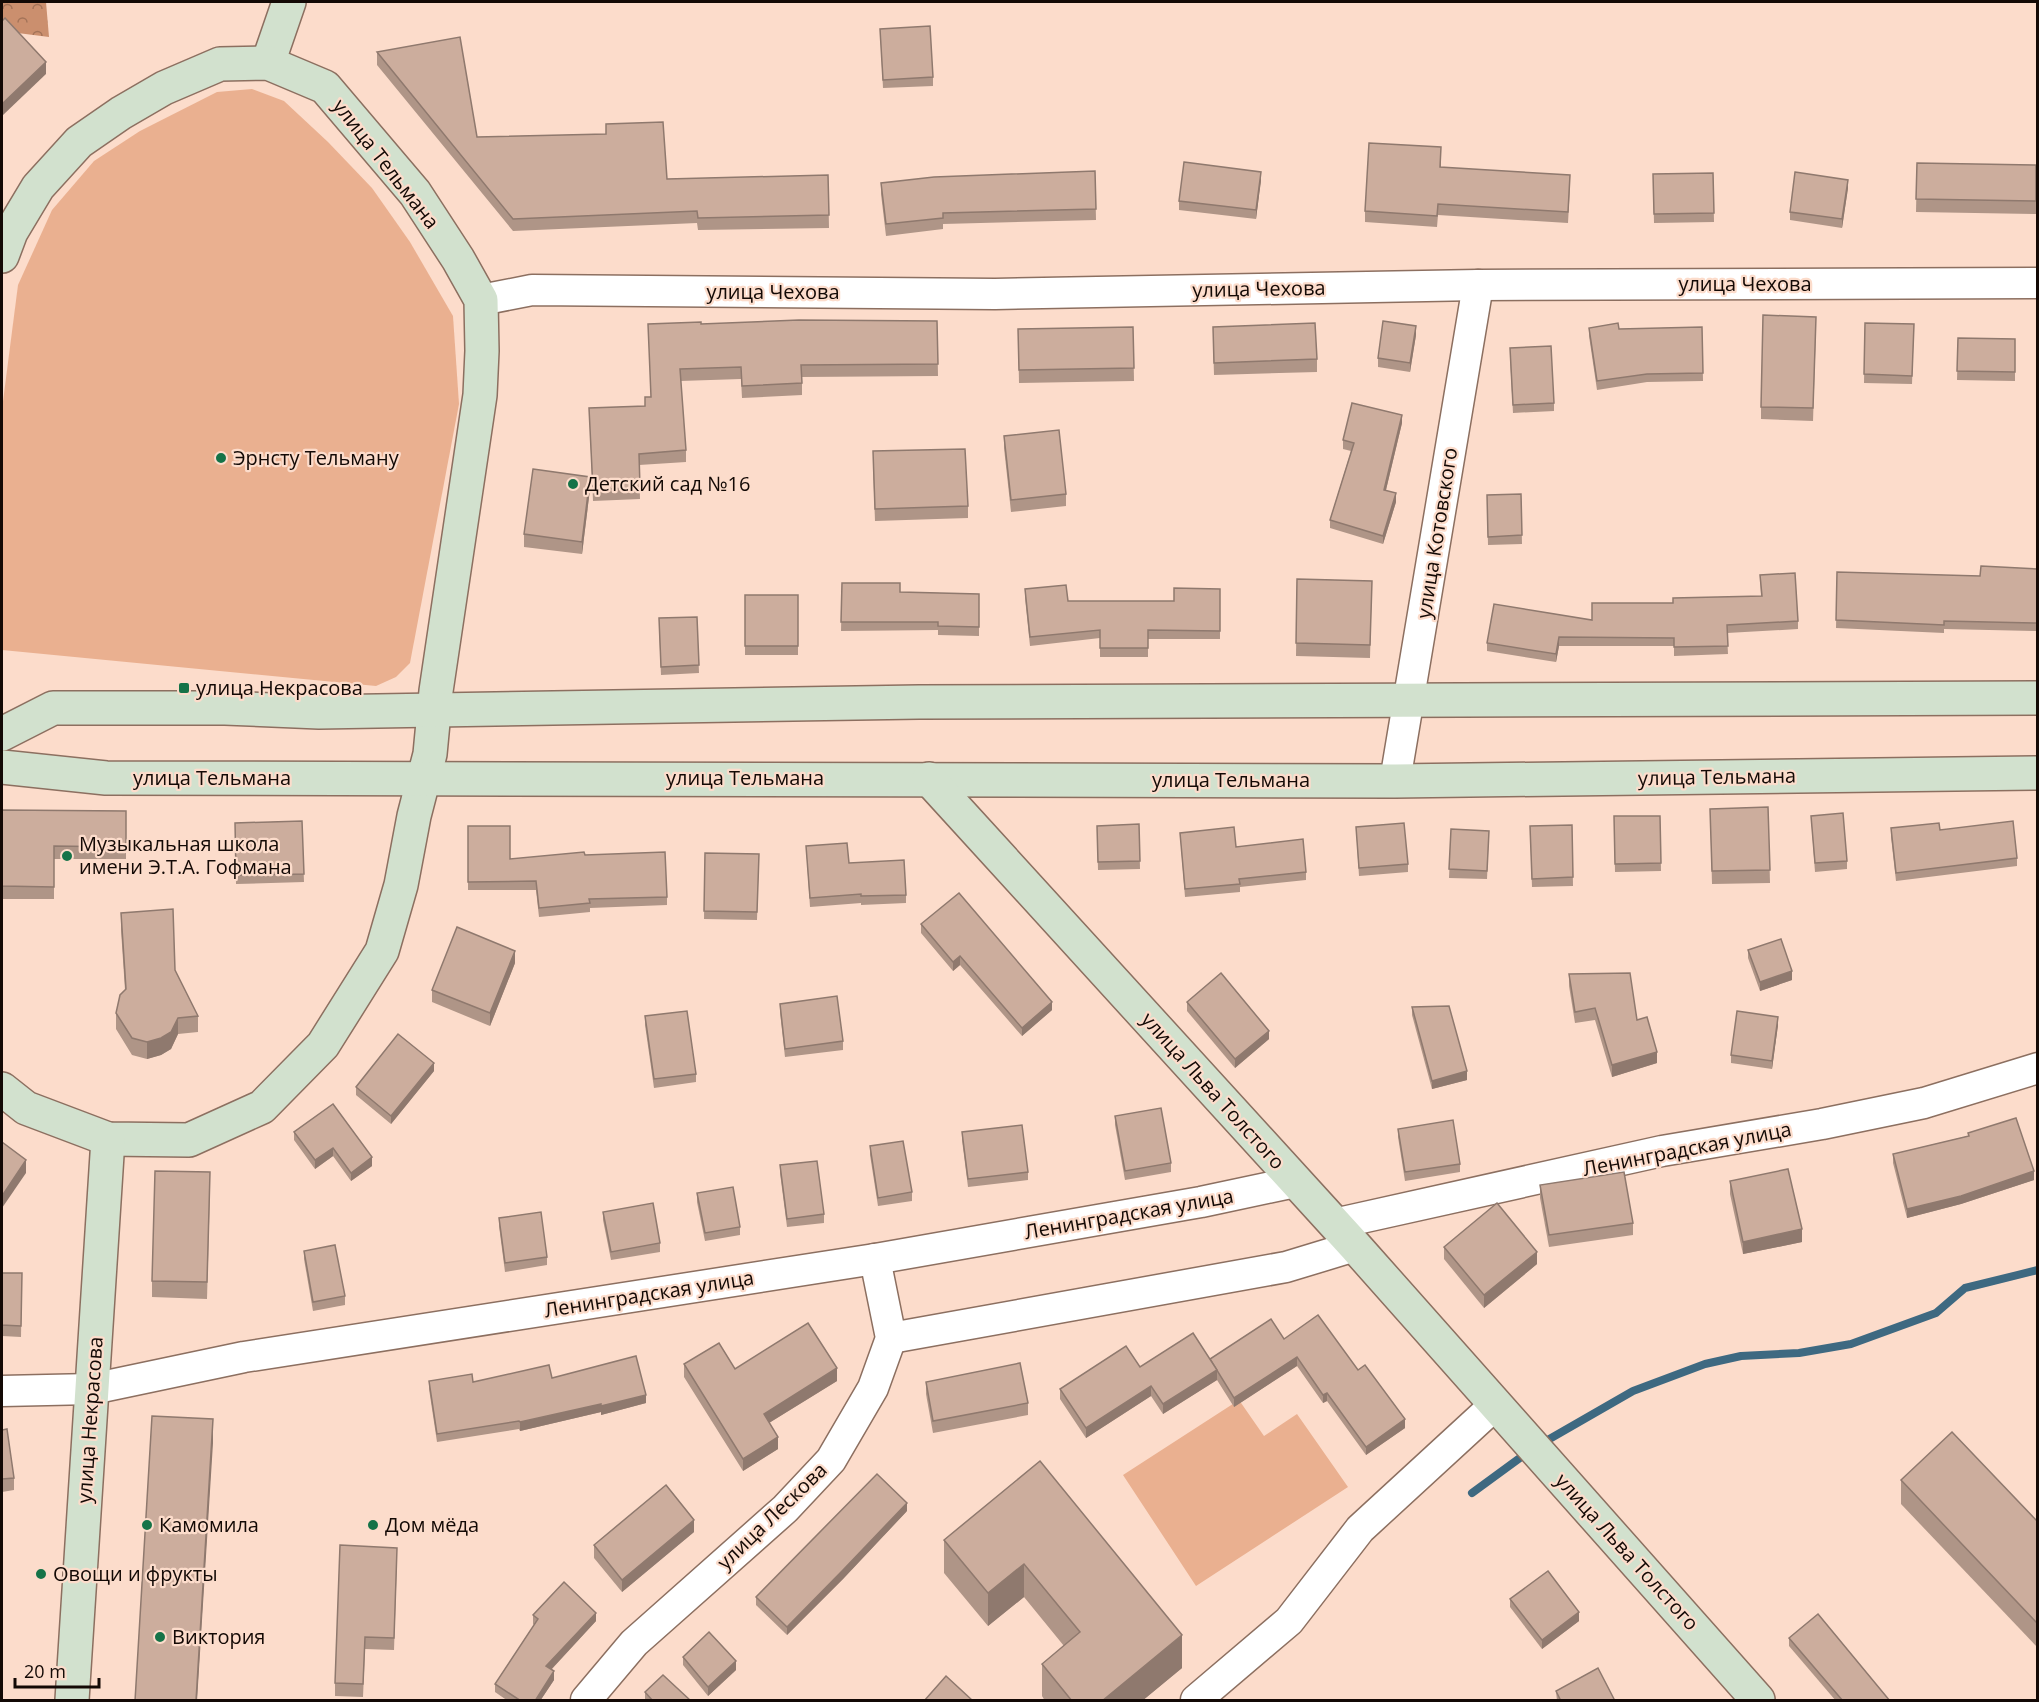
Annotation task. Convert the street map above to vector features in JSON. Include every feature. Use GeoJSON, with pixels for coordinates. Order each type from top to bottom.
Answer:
{"type":"FeatureCollection","features":[{"type":"Feature","properties":{"kind":"main road"},"geometry":{"type":"LineString","coordinates":[[268,63],[289,2]]}},
{"type":"Feature","properties":{"kind":"main road","name":"улица Тельмана"},"geometry":{"type":"LineString","coordinates":[[2,256],[11,232],[38,187],[79,142],[121,113],[164,88],[220,64],[268,63],[325,87],[415,193],[458,259],[481,300],[482,351],[480,395],[430,754],[414,816],[401,885],[382,951],[323,1046],[262,1107],[189,1140],[108,1139],[26,1108],[2,1089]]}},
{"type":"Feature","properties":{"kind":"main road"},"geometry":{"type":"LineString","coordinates":[[2,734],[53,708],[225,708],[319,712],[919,702],[2037,698]]}},
{"type":"Feature","properties":{"kind":"main road","name":"улица Тельмана"},"geometry":{"type":"LineString","coordinates":[[2,767],[106,778],[1395,781],[2037,773]]}},
{"type":"Feature","properties":{"kind":"main road","name":"улица Льва Толстого"},"geometry":{"type":"LineString","coordinates":[[929,779],[1345,1235],[1758,1701]]}},
{"type":"Feature","properties":{"kind":"main road","name":"улица Некрасова"},"geometry":{"type":"LineString","coordinates":[[72,1701],[108,1139]]}},
{"type":"Feature","properties":{"kind":"street","name":"улица Чехова"},"geometry":{"type":"LineString","coordinates":[[481,300],[532,290],[995,294],[1478,285],[2037,283]]}},
{"type":"Feature","properties":{"kind":"street","name":"улица Котовского"},"geometry":{"type":"LineString","coordinates":[[1395,781],[1478,285]]}},
{"type":"Feature","properties":{"kind":"street","name":"Ленинградская улица"},"geometry":{"type":"LineString","coordinates":[[891,1338],[1286,1267],[1345,1235],[1662,1150],[1822,1124],[1924,1103],[2037,1068]]}},
{"type":"Feature","properties":{"kind":"street","name":"Ленинградская улица"},"geometry":{"type":"LineString","coordinates":[[2,1391],[92,1389],[244,1357],[875,1259],[1201,1202],[1295,1182]]}},
{"type":"Feature","properties":{"kind":"street"},"geometry":{"type":"LineString","coordinates":[[875,1259],[891,1338]]}},
{"type":"Feature","properties":{"kind":"street","name":"улица Лескова"},"geometry":{"type":"LineString","coordinates":[[586,1701],[634,1642],[785,1509],[831,1460],[873,1388],[891,1338]]}},
{"type":"Feature","properties":{"kind":"street"},"geometry":{"type":"LineString","coordinates":[[1196,1701],[1288,1621],[1360,1529],[1506,1416]]}},
{"type":"Feature","properties":{"kind":"green space"},"geometry":{"type":"Polygon","coordinates":[[[2,2],[46,2],[49,37],[2,31],[2,2]]]}},
{"type":"Feature","properties":{"kind":"shaded area"},"geometry":{"type":"Polygon","coordinates":[[[252,89],[284,101],[372,188],[410,242],[453,316],[459,404],[410,663],[396,677],[376,686],[2,650],[2,409],[18,285],[52,210],[94,161],[140,131],[217,92],[252,89]]]}},
{"type":"Feature","properties":{"kind":"shaded area"},"geometry":{"type":"Polygon","coordinates":[[[1239,1400],[1264,1436],[1297,1414],[1348,1487],[1196,1586],[1123,1475],[1239,1400]]]}},
{"type":"Feature","properties":{"kind":"building"},"geometry":{"type":"Polygon","coordinates":[[[5,18],[46,62],[2,104],[2,21],[5,18]]]}},
{"type":"Feature","properties":{"kind":"building"},"geometry":{"type":"Polygon","coordinates":[[[930,26],[933,77],[883,80],[880,29],[930,26]]]}},
{"type":"Feature","properties":{"kind":"building"},"geometry":{"type":"Polygon","coordinates":[[[460,37],[477,137],[606,134],[606,124],[663,122],[667,179],[828,175],[829,215],[698,218],[697,211],[513,219],[377,52],[460,37]]]}},
{"type":"Feature","properties":{"kind":"building"},"geometry":{"type":"Polygon","coordinates":[[[1369,143],[1441,147],[1440,167],[1570,175],[1568,212],[1438,204],[1437,216],[1365,211],[1369,143]]]}},
{"type":"Feature","properties":{"kind":"building"},"geometry":{"type":"Polygon","coordinates":[[[1184,162],[1261,172],[1256,210],[1179,201],[1184,162]]]}},
{"type":"Feature","properties":{"kind":"building"},"geometry":{"type":"Polygon","coordinates":[[[1917,163],[2036,165],[2036,201],[1916,199],[1917,163]]]}},
{"type":"Feature","properties":{"kind":"building"},"geometry":{"type":"Polygon","coordinates":[[[1095,171],[1096,209],[943,213],[943,218],[886,224],[881,183],[934,177],[1095,171]]]}},
{"type":"Feature","properties":{"kind":"building"},"geometry":{"type":"Polygon","coordinates":[[[1795,172],[1848,180],[1842,219],[1790,212],[1795,172]]]}},
{"type":"Feature","properties":{"kind":"building"},"geometry":{"type":"Polygon","coordinates":[[[1713,173],[1714,213],[1654,214],[1653,174],[1713,173]]]}},
{"type":"Feature","properties":{"kind":"building"},"geometry":{"type":"Polygon","coordinates":[[[1763,315],[1816,317],[1813,408],[1761,407],[1763,315]]]}},
{"type":"Feature","properties":{"kind":"building"},"geometry":{"type":"Polygon","coordinates":[[[799,320],[937,321],[938,364],[801,365],[802,383],[742,386],[741,367],[680,369],[686,450],[639,454],[640,487],[593,490],[589,408],[645,406],[645,397],[651,397],[648,324],[799,320]]]}},
{"type":"Feature","properties":{"kind":"building"},"geometry":{"type":"Polygon","coordinates":[[[1383,321],[1416,326],[1410,363],[1378,358],[1383,321]]]}},
{"type":"Feature","properties":{"kind":"building"},"geometry":{"type":"Polygon","coordinates":[[[1315,323],[1317,359],[1214,363],[1213,327],[1315,323]]]}},
{"type":"Feature","properties":{"kind":"building"},"geometry":{"type":"Polygon","coordinates":[[[1618,323],[1619,329],[1702,327],[1703,373],[1647,374],[1597,381],[1589,328],[1618,323]]]}},
{"type":"Feature","properties":{"kind":"building"},"geometry":{"type":"Polygon","coordinates":[[[1865,323],[1914,324],[1912,376],[1864,374],[1865,323]]]}},
{"type":"Feature","properties":{"kind":"building"},"geometry":{"type":"Polygon","coordinates":[[[1133,327],[1134,368],[1019,370],[1018,329],[1133,327]]]}},
{"type":"Feature","properties":{"kind":"building"},"geometry":{"type":"Polygon","coordinates":[[[1958,338],[2015,339],[2015,372],[1957,371],[1958,338]]]}},
{"type":"Feature","properties":{"kind":"building"},"geometry":{"type":"Polygon","coordinates":[[[1551,346],[1554,403],[1513,405],[1510,348],[1551,346]]]}},
{"type":"Feature","properties":{"kind":"building"},"geometry":{"type":"Polygon","coordinates":[[[1352,403],[1402,415],[1384,490],[1396,493],[1383,536],[1330,520],[1354,443],[1343,440],[1352,403]]]}},
{"type":"Feature","properties":{"kind":"building"},"geometry":{"type":"Polygon","coordinates":[[[1059,430],[1066,494],[1011,500],[1004,436],[1059,430]]]}},
{"type":"Feature","properties":{"kind":"building"},"geometry":{"type":"Polygon","coordinates":[[[965,449],[968,506],[875,509],[873,451],[965,449]]]}},
{"type":"Feature","properties":{"kind":"building"},"geometry":{"type":"Polygon","coordinates":[[[533,469],[590,477],[582,542],[524,534],[533,469]]]}},
{"type":"Feature","properties":{"kind":"building"},"geometry":{"type":"Polygon","coordinates":[[[1521,494],[1522,535],[1488,537],[1487,495],[1521,494]]]}},
{"type":"Feature","properties":{"kind":"building"},"geometry":{"type":"Polygon","coordinates":[[[1981,566],[2037,569],[2037,623],[1944,621],[1944,625],[1836,620],[1837,572],[1980,576],[1981,566]]]}},
{"type":"Feature","properties":{"kind":"building"},"geometry":{"type":"Polygon","coordinates":[[[1795,573],[1798,621],[1727,625],[1728,646],[1674,647],[1674,638],[1559,637],[1556,654],[1487,643],[1494,604],[1592,620],[1592,603],[1673,603],[1673,598],[1762,596],[1760,575],[1795,573]]]}},
{"type":"Feature","properties":{"kind":"building"},"geometry":{"type":"Polygon","coordinates":[[[1297,579],[1372,581],[1370,645],[1296,643],[1297,579]]]}},
{"type":"Feature","properties":{"kind":"building"},"geometry":{"type":"Polygon","coordinates":[[[842,583],[900,583],[900,592],[979,594],[979,627],[938,626],[938,622],[841,622],[842,583]]]}},
{"type":"Feature","properties":{"kind":"building"},"geometry":{"type":"Polygon","coordinates":[[[1066,585],[1068,601],[1174,601],[1174,588],[1220,589],[1220,631],[1148,630],[1148,648],[1100,648],[1100,630],[1030,637],[1025,589],[1066,585]]]}},
{"type":"Feature","properties":{"kind":"building"},"geometry":{"type":"Polygon","coordinates":[[[745,595],[798,595],[798,646],[745,646],[745,595]]]}},
{"type":"Feature","properties":{"kind":"building"},"geometry":{"type":"Polygon","coordinates":[[[697,617],[699,665],[661,667],[659,618],[697,617]]]}},
{"type":"Feature","properties":{"kind":"building"},"geometry":{"type":"Polygon","coordinates":[[[1768,807],[1770,870],[1712,871],[1710,809],[1768,807]]]}},
{"type":"Feature","properties":{"kind":"building"},"geometry":{"type":"Polygon","coordinates":[[[2,810],[126,811],[126,847],[54,846],[54,887],[2,886],[2,810]]]}},
{"type":"Feature","properties":{"kind":"building"},"geometry":{"type":"Polygon","coordinates":[[[1843,813],[1847,861],[1815,863],[1811,816],[1843,813]]]}},
{"type":"Feature","properties":{"kind":"building"},"geometry":{"type":"Polygon","coordinates":[[[1614,816],[1660,816],[1661,863],[1615,864],[1614,816]]]}},
{"type":"Feature","properties":{"kind":"building"},"geometry":{"type":"Polygon","coordinates":[[[302,821],[304,874],[236,875],[235,823],[302,821]]]}},
{"type":"Feature","properties":{"kind":"building"},"geometry":{"type":"Polygon","coordinates":[[[2013,821],[2017,858],[1896,873],[1891,828],[1939,823],[1940,830],[2013,821]]]}},
{"type":"Feature","properties":{"kind":"building"},"geometry":{"type":"Polygon","coordinates":[[[1404,823],[1408,864],[1359,868],[1356,827],[1404,823]]]}},
{"type":"Feature","properties":{"kind":"building"},"geometry":{"type":"Polygon","coordinates":[[[1139,824],[1140,861],[1098,862],[1097,826],[1139,824]]]}},
{"type":"Feature","properties":{"kind":"building"},"geometry":{"type":"Polygon","coordinates":[[[1572,825],[1573,877],[1532,879],[1530,826],[1572,825]]]}},
{"type":"Feature","properties":{"kind":"building"},"geometry":{"type":"Polygon","coordinates":[[[468,826],[510,826],[510,859],[584,852],[585,855],[665,852],[667,897],[589,899],[590,903],[539,908],[536,881],[468,882],[468,826]]]}},
{"type":"Feature","properties":{"kind":"building"},"geometry":{"type":"Polygon","coordinates":[[[1234,827],[1236,847],[1303,839],[1306,872],[1239,879],[1240,884],[1185,889],[1180,833],[1234,827]]]}},
{"type":"Feature","properties":{"kind":"building"},"geometry":{"type":"Polygon","coordinates":[[[1451,829],[1489,831],[1487,871],[1449,869],[1451,829]]]}},
{"type":"Feature","properties":{"kind":"building"},"geometry":{"type":"Polygon","coordinates":[[[847,843],[849,863],[904,860],[906,895],[861,896],[861,894],[810,898],[806,846],[847,843]]]}},
{"type":"Feature","properties":{"kind":"building"},"geometry":{"type":"Polygon","coordinates":[[[705,853],[759,854],[757,912],[704,911],[705,853]]]}},
{"type":"Feature","properties":{"kind":"building"},"geometry":{"type":"Polygon","coordinates":[[[959,893],[1052,1002],[1022,1028],[960,956],[953,962],[921,924],[959,893]]]}},
{"type":"Feature","properties":{"kind":"building"},"geometry":{"type":"Polygon","coordinates":[[[173,909],[175,970],[198,1016],[178,1018],[171,1032],[147,1042],[132,1038],[116,1013],[120,995],[126,989],[121,913],[173,909]]]}},
{"type":"Feature","properties":{"kind":"building"},"geometry":{"type":"Polygon","coordinates":[[[457,927],[515,951],[490,1013],[432,990],[457,927]]]}},
{"type":"Feature","properties":{"kind":"building"},"geometry":{"type":"Polygon","coordinates":[[[1781,939],[1792,971],[1760,982],[1748,950],[1781,939]]]}},
{"type":"Feature","properties":{"kind":"building"},"geometry":{"type":"Polygon","coordinates":[[[1221,973],[1269,1031],[1235,1059],[1187,1002],[1221,973]]]}},
{"type":"Feature","properties":{"kind":"building"},"geometry":{"type":"Polygon","coordinates":[[[1630,973],[1637,1020],[1647,1017],[1657,1052],[1612,1065],[1595,1008],[1575,1012],[1569,974],[1630,973]]]}},
{"type":"Feature","properties":{"kind":"building"},"geometry":{"type":"Polygon","coordinates":[[[837,996],[843,1041],[785,1049],[780,1004],[837,996]]]}},
{"type":"Feature","properties":{"kind":"building"},"geometry":{"type":"Polygon","coordinates":[[[1449,1006],[1467,1071],[1432,1081],[1412,1007],[1449,1006]]]}},
{"type":"Feature","properties":{"kind":"building"},"geometry":{"type":"Polygon","coordinates":[[[687,1011],[696,1074],[654,1079],[645,1016],[687,1011]]]}},
{"type":"Feature","properties":{"kind":"building"},"geometry":{"type":"Polygon","coordinates":[[[1737,1011],[1778,1017],[1772,1061],[1731,1055],[1737,1011]]]}},
{"type":"Feature","properties":{"kind":"building"},"geometry":{"type":"Polygon","coordinates":[[[398,1034],[434,1063],[391,1116],[356,1087],[398,1034]]]}},
{"type":"Feature","properties":{"kind":"building"},"geometry":{"type":"Polygon","coordinates":[[[333,1104],[372,1157],[351,1173],[333,1148],[315,1160],[294,1132],[333,1104]]]}},
{"type":"Feature","properties":{"kind":"building"},"geometry":{"type":"Polygon","coordinates":[[[1161,1108],[1171,1163],[1125,1171],[1115,1116],[1161,1108]]]}},
{"type":"Feature","properties":{"kind":"building"},"geometry":{"type":"Polygon","coordinates":[[[2016,1118],[2034,1171],[1961,1196],[1907,1209],[1893,1154],[1969,1136],[1968,1133],[2016,1118]]]}},
{"type":"Feature","properties":{"kind":"building"},"geometry":{"type":"Polygon","coordinates":[[[1453,1120],[1460,1164],[1405,1172],[1398,1129],[1453,1120]]]}},
{"type":"Feature","properties":{"kind":"building"},"geometry":{"type":"Polygon","coordinates":[[[1022,1125],[1028,1172],[968,1179],[962,1132],[1022,1125]]]}},
{"type":"Feature","properties":{"kind":"building"},"geometry":{"type":"Polygon","coordinates":[[[903,1141],[912,1192],[878,1198],[870,1146],[903,1141]]]}},
{"type":"Feature","properties":{"kind":"building"},"geometry":{"type":"Polygon","coordinates":[[[2,1142],[26,1160],[2,1196],[2,1142]]]}},
{"type":"Feature","properties":{"kind":"building"},"geometry":{"type":"Polygon","coordinates":[[[817,1161],[824,1214],[787,1219],[780,1165],[817,1161]]]}},
{"type":"Feature","properties":{"kind":"building"},"geometry":{"type":"Polygon","coordinates":[[[1788,1169],[1802,1229],[1743,1242],[1730,1181],[1788,1169]]]}},
{"type":"Feature","properties":{"kind":"building"},"geometry":{"type":"Polygon","coordinates":[[[155,1171],[210,1172],[207,1282],[152,1281],[155,1171]]]}},
{"type":"Feature","properties":{"kind":"building"},"geometry":{"type":"Polygon","coordinates":[[[1624,1172],[1633,1223],[1549,1235],[1540,1185],[1624,1172]]]}},
{"type":"Feature","properties":{"kind":"building"},"geometry":{"type":"Polygon","coordinates":[[[733,1187],[740,1227],[705,1233],[697,1193],[733,1187]]]}},
{"type":"Feature","properties":{"kind":"building"},"geometry":{"type":"Polygon","coordinates":[[[653,1203],[660,1243],[611,1252],[603,1212],[653,1203]]]}},
{"type":"Feature","properties":{"kind":"building"},"geometry":{"type":"Polygon","coordinates":[[[1497,1203],[1537,1252],[1484,1295],[1444,1247],[1497,1203]]]}},
{"type":"Feature","properties":{"kind":"building"},"geometry":{"type":"Polygon","coordinates":[[[541,1212],[547,1257],[505,1263],[499,1218],[541,1212]]]}},
{"type":"Feature","properties":{"kind":"building"},"geometry":{"type":"Polygon","coordinates":[[[335,1245],[345,1296],[313,1302],[304,1251],[335,1245]]]}},
{"type":"Feature","properties":{"kind":"building"},"geometry":{"type":"Polygon","coordinates":[[[2,1273],[22,1273],[21,1326],[2,1325],[2,1273]]]}},
{"type":"Feature","properties":{"kind":"building"},"geometry":{"type":"Polygon","coordinates":[[[1318,1315],[1358,1370],[1365,1365],[1405,1419],[1366,1447],[1327,1393],[1323,1395],[1297,1357],[1234,1398],[1210,1359],[1271,1319],[1284,1339],[1318,1315]]]}},
{"type":"Feature","properties":{"kind":"building"},"geometry":{"type":"Polygon","coordinates":[[[808,1323],[837,1368],[764,1414],[778,1437],[743,1459],[684,1364],[719,1343],[735,1369],[808,1323]]]}},
{"type":"Feature","properties":{"kind":"building"},"geometry":{"type":"Polygon","coordinates":[[[1193,1333],[1217,1370],[1163,1404],[1151,1386],[1086,1428],[1060,1389],[1126,1346],[1140,1367],[1193,1333]]]}},
{"type":"Feature","properties":{"kind":"building"},"geometry":{"type":"Polygon","coordinates":[[[636,1356],[646,1395],[520,1422],[437,1434],[429,1381],[472,1374],[473,1382],[549,1365],[552,1378],[636,1356]]]}},
{"type":"Feature","properties":{"kind":"building"},"geometry":{"type":"Polygon","coordinates":[[[1020,1363],[1028,1403],[933,1421],[926,1382],[1020,1363]]]}},
{"type":"Feature","properties":{"kind":"building"},"geometry":{"type":"Polygon","coordinates":[[[152,1416],[213,1419],[196,1701],[135,1701],[152,1416]]]}},
{"type":"Feature","properties":{"kind":"building"},"geometry":{"type":"Polygon","coordinates":[[[7,1429],[14,1478],[2,1479],[2,1430],[7,1429]]]}},
{"type":"Feature","properties":{"kind":"building"},"geometry":{"type":"Polygon","coordinates":[[[1952,1432],[2037,1521],[2037,1623],[1901,1480],[1952,1432]]]}},
{"type":"Feature","properties":{"kind":"building"},"geometry":{"type":"Polygon","coordinates":[[[1040,1461],[1182,1635],[1102,1701],[1072,1701],[1042,1664],[1080,1632],[1024,1564],[988,1593],[944,1540],[1040,1461]]]}},
{"type":"Feature","properties":{"kind":"building"},"geometry":{"type":"Polygon","coordinates":[[[877,1474],[907,1503],[787,1627],[756,1597],[877,1474]]]}},
{"type":"Feature","properties":{"kind":"building"},"geometry":{"type":"Polygon","coordinates":[[[666,1485],[694,1520],[622,1580],[594,1545],[666,1485]]]}},
{"type":"Feature","properties":{"kind":"building"},"geometry":{"type":"Polygon","coordinates":[[[340,1545],[397,1548],[394,1638],[365,1637],[363,1684],[335,1683],[340,1545]]]}},
{"type":"Feature","properties":{"kind":"building"},"geometry":{"type":"Polygon","coordinates":[[[1548,1571],[1579,1612],[1542,1640],[1510,1599],[1548,1571]]]}},
{"type":"Feature","properties":{"kind":"building"},"geometry":{"type":"Polygon","coordinates":[[[564,1582],[596,1613],[546,1666],[554,1671],[535,1701],[521,1701],[495,1684],[538,1619],[533,1615],[564,1582]]]}},
{"type":"Feature","properties":{"kind":"building"},"geometry":{"type":"Polygon","coordinates":[[[1818,1614],[1890,1701],[1843,1701],[1789,1638],[1818,1614]]]}},
{"type":"Feature","properties":{"kind":"building"},"geometry":{"type":"Polygon","coordinates":[[[709,1632],[736,1661],[708,1687],[683,1657],[709,1632]]]}},
{"type":"Feature","properties":{"kind":"building"},"geometry":{"type":"Polygon","coordinates":[[[1598,1668],[1615,1701],[1561,1701],[1556,1691],[1598,1668]]]}},
{"type":"Feature","properties":{"kind":"building"},"geometry":{"type":"Polygon","coordinates":[[[663,1675],[691,1701],[653,1701],[645,1692],[663,1675]]]}},
{"type":"Feature","properties":{"kind":"building"},"geometry":{"type":"Polygon","coordinates":[[[946,1676],[973,1701],[924,1701],[946,1676]]]}},
{"type":"Feature","properties":{"kind":"waterway"},"geometry":{"type":"LineString","coordinates":[[1539,1445],[1633,1391],[1705,1364],[1741,1356],[1799,1353],[1851,1344],[1936,1313],[1965,1288],[2038,1270]]}},
{"type":"Feature","properties":{"kind":"waterway"},"geometry":{"type":"LineString","coordinates":[[1472,1493],[1528,1452]]}},
{"type":"Feature","properties":{"kind":"place","name":"Эрнсту Тельману"},"geometry":{"type":"Point","coordinates":[221,458]}},
{"type":"Feature","properties":{"kind":"place","name":"Детский сад №16"},"geometry":{"type":"Point","coordinates":[573,484]}},
{"type":"Feature","properties":{"kind":"place","name":"улица Некрасова"},"geometry":{"type":"Point","coordinates":[184,688]}},
{"type":"Feature","properties":{"kind":"place","name":"Музыкальная школа имени Э.Т.А. Гофмана"},"geometry":{"type":"Point","coordinates":[67,856]}},
{"type":"Feature","properties":{"kind":"place","name":"Камомила"},"geometry":{"type":"Point","coordinates":[147,1525]}},
{"type":"Feature","properties":{"kind":"place","name":"Дом мёда"},"geometry":{"type":"Point","coordinates":[373,1525]}},
{"type":"Feature","properties":{"kind":"place","name":"Овощи и фрукты"},"geometry":{"type":"Point","coordinates":[41,1574]}},
{"type":"Feature","properties":{"kind":"place","name":"Виктория"},"geometry":{"type":"Point","coordinates":[160,1637]}}]}
